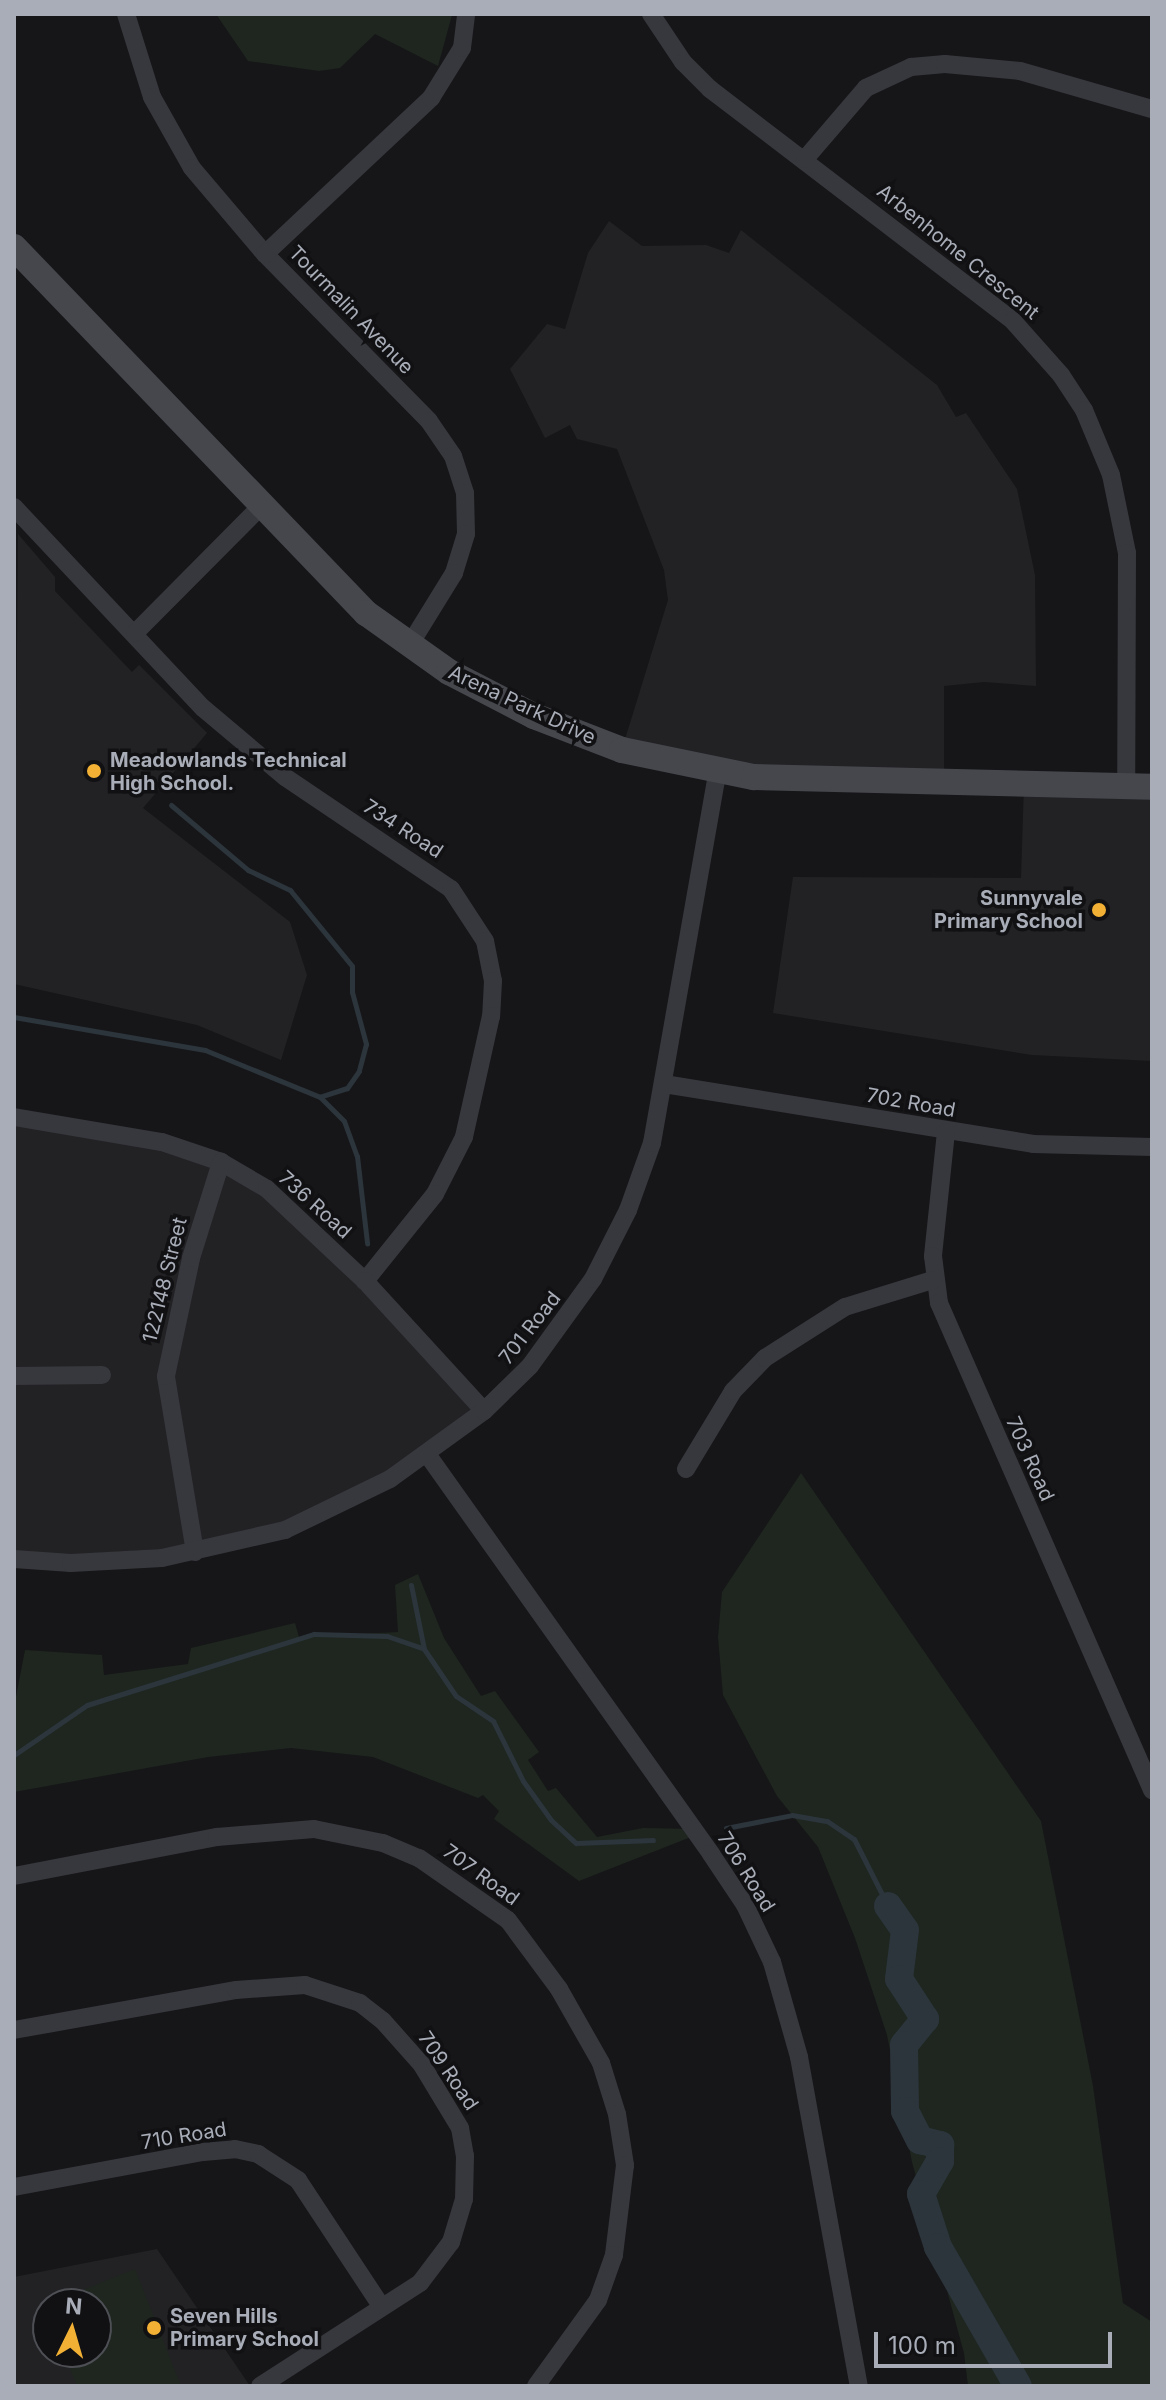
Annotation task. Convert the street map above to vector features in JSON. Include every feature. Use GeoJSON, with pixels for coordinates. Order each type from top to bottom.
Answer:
{"type":"FeatureCollection","features":[{"type":"Feature","properties":{"kind":"street","name":"Tourmalin Avenue"},"geometry":{"type":"LineString","coordinates":[[126,14],[136,57],[167,129],[225,210],[429,421],[460,473],[466,510],[462,550],[446,586],[409,646]]}},
{"type":"Feature","properties":{"kind":"street"},"geometry":{"type":"LineString","coordinates":[[265,254],[431,98],[462,48],[466,14]]}},
{"type":"Feature","properties":{"kind":"street","name":"Arbenhome Crescent"},"geometry":{"type":"LineString","coordinates":[[651,14],[683,62],[710,89],[1013,321],[1061,375],[1084,410],[1111,475],[1127,553],[1139,786]]}},
{"type":"Feature","properties":{"kind":"street"},"geometry":{"type":"LineString","coordinates":[[805,159],[866,88],[911,67],[945,64],[1020,71],[1152,109]]}},
{"type":"Feature","properties":{"kind":"street","name":"Arena Park Drive"},"geometry":{"type":"LineString","coordinates":[[14,247],[260,507],[366,613],[409,646],[484,691],[574,734],[717,773],[790,780],[1139,786]]}},
{"type":"Feature","properties":{"kind":"street","name":"734 Road"},"geometry":{"type":"LineString","coordinates":[[14,507],[243,744],[451,889],[485,941],[493,981],[491,1016],[464,1137],[435,1194],[365,1281]]}},
{"type":"Feature","properties":{"kind":"street"},"geometry":{"type":"LineString","coordinates":[[135,633],[260,507]]}},
{"type":"Feature","properties":{"kind":"street","name":"701 Road"},"geometry":{"type":"LineString","coordinates":[[14,1559],[124,1561],[195,1552],[244,1542],[323,1515],[427,1454],[484,1411],[543,1350],[599,1268],[640,1176],[664,1084],[717,773]]}},
{"type":"Feature","properties":{"kind":"street","name":"702 Road"},"geometry":{"type":"LineString","coordinates":[[664,1084],[946,1132],[1063,1146],[1152,1147]]}},
{"type":"Feature","properties":{"kind":"street","name":"736 Road"},"geometry":{"type":"LineString","coordinates":[[14,1117],[162,1142],[221,1162],[267,1189],[365,1281],[484,1411]]}},
{"type":"Feature","properties":{"kind":"street","name":"703 Road"},"geometry":{"type":"LineString","coordinates":[[946,1132],[937,1186],[933,1280],[950,1335],[1152,1790]]}},
{"type":"Feature","properties":{"kind":"street","name":"122148 Street"},"geometry":{"type":"LineString","coordinates":[[195,1552],[166,1376],[191,1258],[221,1162]]}},
{"type":"Feature","properties":{"kind":"street"},"geometry":{"type":"LineString","coordinates":[[686,1469],[733,1391],[765,1358],[845,1307],[933,1280]]}},
{"type":"Feature","properties":{"kind":"street"},"geometry":{"type":"LineString","coordinates":[[14,1376],[102,1375]]}},
{"type":"Feature","properties":{"kind":"street","name":"706 Road"},"geometry":{"type":"LineString","coordinates":[[427,1454],[711,1854],[745,1905],[772,1962],[799,2057],[859,2386]]}},
{"type":"Feature","properties":{"kind":"street","name":"707 Road"},"geometry":{"type":"LineString","coordinates":[[14,1876],[217,1837],[314,1829],[383,1843],[419,1858],[508,1920],[559,1989],[601,2063],[617,2114],[625,2165],[614,2255],[598,2300],[536,2386]]}},
{"type":"Feature","properties":{"kind":"street","name":"709 Road"},"geometry":{"type":"LineString","coordinates":[[14,2030],[280,1985],[330,1991],[360,2003],[383,2021],[422,2065],[460,2128],[465,2156],[463,2208],[451,2242],[420,2283],[260,2386]]}},
{"type":"Feature","properties":{"kind":"street","name":"710 Road"},"geometry":{"type":"LineString","coordinates":[[14,2187],[203,2152],[235,2149],[258,2154],[298,2180],[381,2306]]}},
{"type":"Feature","properties":{"kind":"shaded area"},"geometry":{"type":"Polygon","coordinates":[[[216,14],[452,15],[438,66],[375,34],[340,68],[319,71],[248,61],[216,14]]]}},
{"type":"Feature","properties":{"kind":"shaded area"},"geometry":{"type":"Polygon","coordinates":[[[609,221],[642,246],[706,245],[729,253],[741,230],[937,385],[956,417],[966,413],[1017,489],[1035,575],[1036,686],[984,682],[944,686],[944,784],[825,781],[622,749],[668,600],[664,570],[617,449],[577,439],[570,425],[545,438],[510,369],[547,324],[565,329],[588,253],[609,221]]]}},
{"type":"Feature","properties":{"kind":"shaded area","name":"Meadowlands Technical High School."},"geometry":{"type":"Polygon","coordinates":[[[18,534],[55,577],[55,591],[132,672],[139,665],[207,733],[143,808],[290,922],[307,975],[281,1060],[197,1025],[14,984],[18,534]]]}},
{"type":"Feature","properties":{"kind":"shaded area"},"geometry":{"type":"Polygon","coordinates":[[[1024,784],[1152,786],[1152,1061],[1032,1055],[773,1013],[793,877],[1021,878],[1024,784]]]}},
{"type":"Feature","properties":{"kind":"shaded area"},"geometry":{"type":"Polygon","coordinates":[[[14,1117],[96,1130],[240,1171],[484,1410],[390,1478],[230,1545],[14,1558],[14,1117]]]}},
{"type":"Feature","properties":{"kind":"shaded area"},"geometry":{"type":"Polygon","coordinates":[[[801,1473],[1041,1821],[1093,2086],[1123,2303],[1152,2322],[1152,2386],[968,2386],[964,2353],[912,2162],[887,2035],[855,1938],[818,1847],[777,1796],[723,1695],[718,1637],[722,1592],[801,1473]]]}},
{"type":"Feature","properties":{"kind":"shaded area"},"geometry":{"type":"Polygon","coordinates":[[[418,1574],[444,1638],[481,1696],[495,1691],[539,1752],[528,1760],[548,1791],[556,1788],[597,1837],[643,1828],[693,1829],[696,1835],[579,1881],[494,1819],[499,1811],[483,1795],[478,1798],[373,1757],[291,1748],[208,1757],[14,1792],[14,1707],[25,1650],[102,1655],[104,1675],[188,1664],[191,1648],[295,1623],[299,1637],[398,1632],[395,1585],[418,1574]]]}},
{"type":"Feature","properties":{"kind":"shaded area","name":"Seven Hills Primary School"},"geometry":{"type":"Polygon","coordinates":[[[157,2249],[250,2386],[14,2386],[14,2277],[157,2249]]]}},
{"type":"Feature","properties":{"kind":"shaded area"},"geometry":{"type":"Polygon","coordinates":[[[135,2269],[181,2386],[77,2386],[70,2368],[112,2368],[112,2288],[88,2288],[135,2269]]]}},
{"type":"Feature","properties":{"kind":"waterway"},"geometry":{"type":"LineString","coordinates":[[171,805],[248,870],[290,890],[352,966],[352,992],[366,1044],[359,1071],[347,1088],[320,1097]]}},
{"type":"Feature","properties":{"kind":"waterway"},"geometry":{"type":"LineString","coordinates":[[14,1017],[205,1050],[320,1097],[344,1121],[357,1156],[367,1243]]}},
{"type":"Feature","properties":{"kind":"waterway"},"geometry":{"type":"LineString","coordinates":[[411,1585],[424,1649],[456,1696],[493,1721],[523,1781],[551,1820],[576,1843],[653,1840]]}},
{"type":"Feature","properties":{"kind":"waterway"},"geometry":{"type":"LineString","coordinates":[[14,1755],[87,1705],[314,1634],[387,1636],[424,1649]]}},
{"type":"Feature","properties":{"kind":"waterway"},"geometry":{"type":"LineString","coordinates":[[726,1828],[792,1815],[827,1821],[854,1839],[888,1906]]}},
{"type":"Feature","properties":{"kind":"waterway"},"geometry":{"type":"LineString","coordinates":[[888,1906],[905,1930],[899,1979],[925,2019],[904,2045],[905,2111],[920,2140],[940,2145],[940,2161],[921,2194],[938,2247],[1018,2386]]}},
{"type":"Feature","properties":{"kind":"place","name":"Meadowlands Technical High School."},"geometry":{"type":"Point","coordinates":[94,771]}},
{"type":"Feature","properties":{"kind":"place","name":"Sunnyvale Primary School"},"geometry":{"type":"Point","coordinates":[1099,910]}},
{"type":"Feature","properties":{"kind":"place","name":"Seven Hills Primary School"},"geometry":{"type":"Point","coordinates":[154,2328]}}]}
